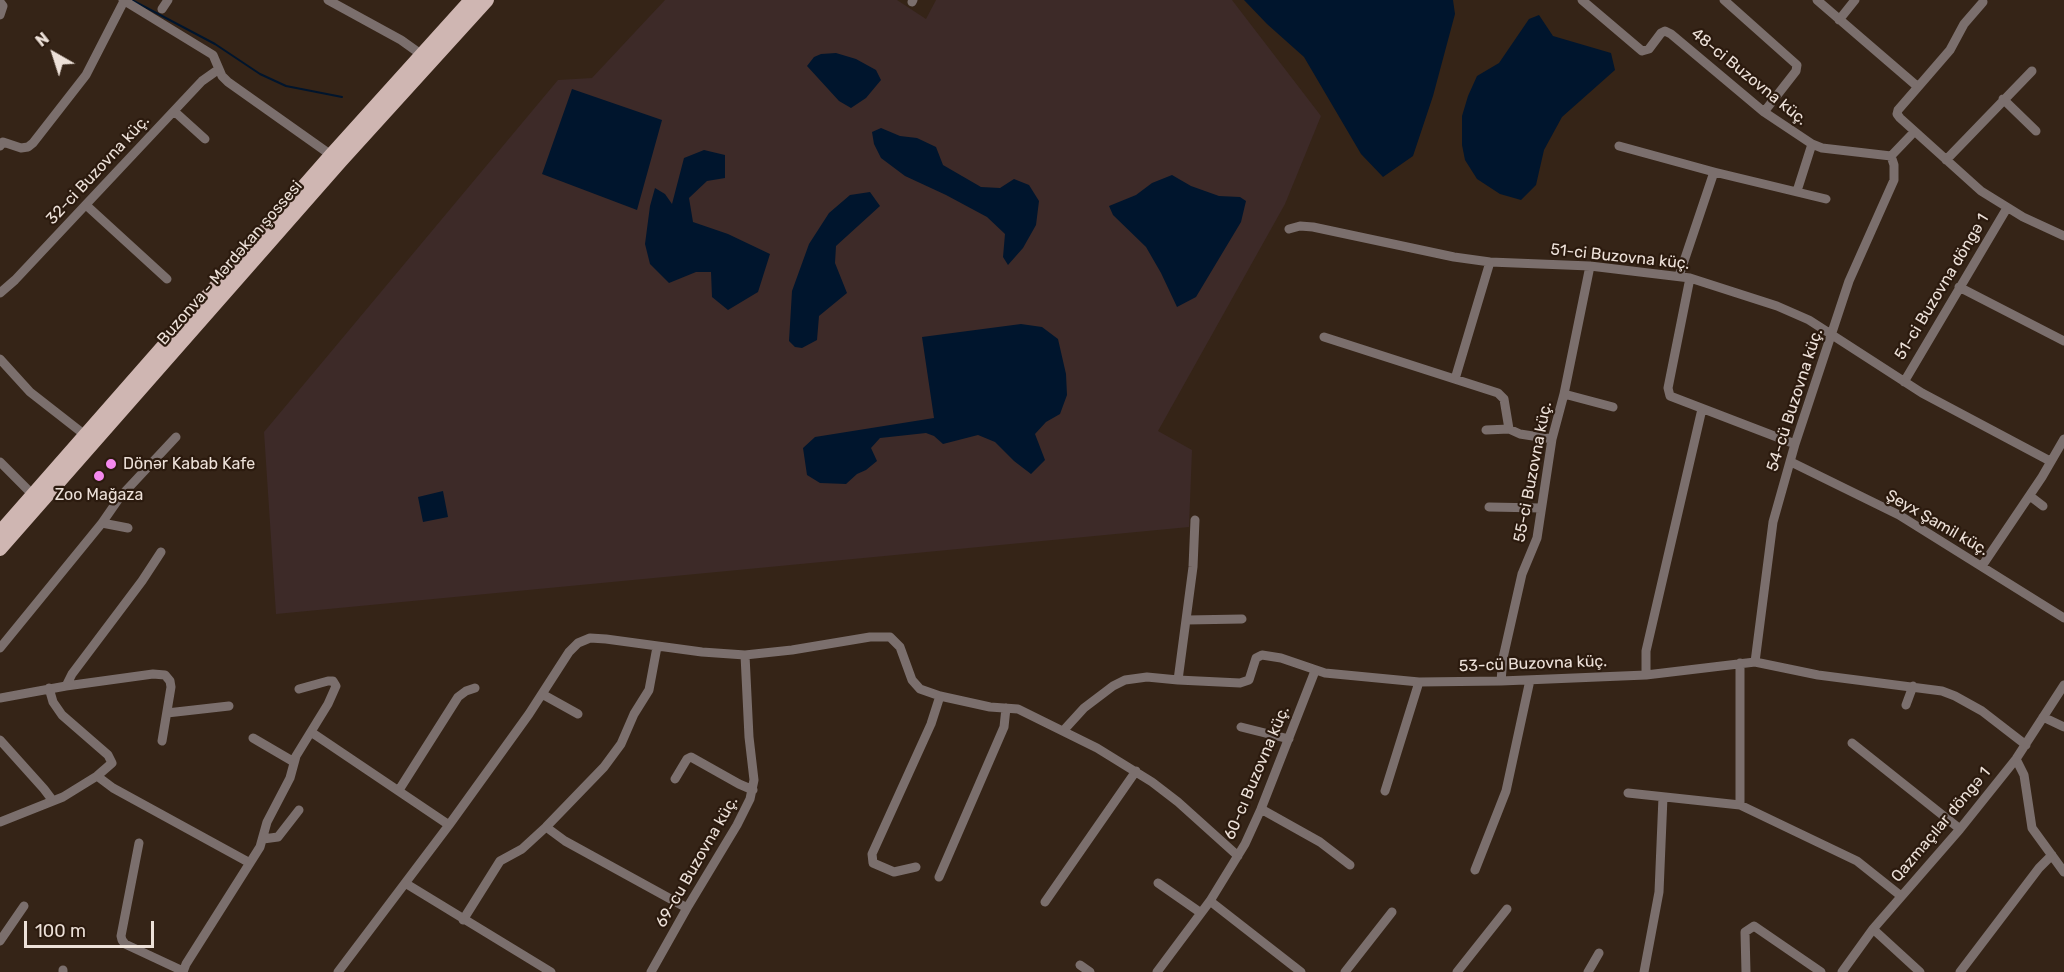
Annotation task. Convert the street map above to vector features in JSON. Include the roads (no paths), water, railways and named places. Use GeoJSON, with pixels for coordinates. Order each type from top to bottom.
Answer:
{"type":"FeatureCollection","features":[{"type":"Feature","properties":{"kind":"main road"},"geometry":{"type":"LineString","coordinates":[[0,532],[331,155],[471,0]]}},
{"type":"Feature","properties":{"kind":"main road","name":"Buzonva - Mərdəkan şossesi"},"geometry":{"type":"LineString","coordinates":[[0,549],[340,162],[487,0]]}},
{"type":"Feature","properties":{"kind":"street"},"geometry":{"type":"LineString","coordinates":[[1,143],[21,148],[33,143],[86,75],[124,0],[213,55],[228,82],[331,155]]}},
{"type":"Feature","properties":{"kind":"street"},"geometry":{"type":"LineString","coordinates":[[162,9],[168,0]]}},
{"type":"Feature","properties":{"kind":"street"},"geometry":{"type":"LineString","coordinates":[[328,0],[401,40],[422,55]]}},
{"type":"Feature","properties":{"kind":"street","name":"48-ci Buzovna küç."},"geometry":{"type":"LineString","coordinates":[[1582,0],[1642,51],[1649,49],[1661,33],[1665,31],[1671,34],[1764,112],[1812,144],[1822,148],[1891,156]]}},
{"type":"Feature","properties":{"kind":"street"},"geometry":{"type":"LineString","coordinates":[[1724,0],[1797,66],[1796,71],[1764,112]]}},
{"type":"Feature","properties":{"kind":"street"},"geometry":{"type":"LineString","coordinates":[[1817,0],[1918,87]]}},
{"type":"Feature","properties":{"kind":"street"},"geometry":{"type":"LineString","coordinates":[[1839,20],[1855,0]]}},
{"type":"Feature","properties":{"kind":"street"},"geometry":{"type":"LineString","coordinates":[[0,2],[3,6],[0,15]]}},
{"type":"Feature","properties":{"kind":"street"},"geometry":{"type":"LineString","coordinates":[[1983,2],[1964,24],[1950,50],[1897,114],[1975,187],[2007,208],[2064,236]]}},
{"type":"Feature","properties":{"kind":"street","name":"32-ci Buzovna küç."},"geometry":{"type":"LineString","coordinates":[[0,293],[15,280],[202,81],[219,69]]}},
{"type":"Feature","properties":{"kind":"street"},"geometry":{"type":"LineString","coordinates":[[1946,160],[2032,71]]}},
{"type":"Feature","properties":{"kind":"street"},"geometry":{"type":"LineString","coordinates":[[2003,99],[2036,131]]}},
{"type":"Feature","properties":{"kind":"street"},"geometry":{"type":"LineString","coordinates":[[174,111],[205,139]]}},
{"type":"Feature","properties":{"kind":"street"},"geometry":{"type":"LineString","coordinates":[[1891,156],[1914,132]]}},
{"type":"Feature","properties":{"kind":"street"},"geometry":{"type":"LineString","coordinates":[[1797,191],[1812,144]]}},
{"type":"Feature","properties":{"kind":"street"},"geometry":{"type":"LineString","coordinates":[[1619,146],[1826,199]]}},
{"type":"Feature","properties":{"kind":"street","name":"54-cü Buzovna küç."},"geometry":{"type":"LineString","coordinates":[[1755,662],[1769,541],[1795,444],[1849,281],[1894,180],[1894,165],[1891,156]]}},
{"type":"Feature","properties":{"kind":"street"},"geometry":{"type":"LineString","coordinates":[[1679,276],[1714,172]]}},
{"type":"Feature","properties":{"kind":"street"},"geometry":{"type":"LineString","coordinates":[[86,205],[167,279]]}},
{"type":"Feature","properties":{"kind":"street","name":"51-ci Buzovna döngə 1"},"geometry":{"type":"LineString","coordinates":[[1904,381],[2007,208]]}},
{"type":"Feature","properties":{"kind":"street","name":"51-ci Buzovna küç."},"geometry":{"type":"LineString","coordinates":[[1289,229],[1300,226],[1313,227],[1426,253],[1490,262],[1590,266],[1690,278],[1792,312],[1904,381],[2050,461]]}},
{"type":"Feature","properties":{"kind":"street"},"geometry":{"type":"LineString","coordinates":[[1455,379],[1490,262]]}},
{"type":"Feature","properties":{"kind":"street","name":"55-ci Buzovna küç."},"geometry":{"type":"LineString","coordinates":[[1502,681],[1503,658],[1520,585],[1525,566],[1535,545],[1552,439],[1564,394],[1590,266]]}},
{"type":"Feature","properties":{"kind":"street"},"geometry":{"type":"LineString","coordinates":[[1690,278],[1668,392],[1674,399],[1795,444]]}},
{"type":"Feature","properties":{"kind":"street"},"geometry":{"type":"LineString","coordinates":[[1959,287],[2064,341]]}},
{"type":"Feature","properties":{"kind":"street"},"geometry":{"type":"LineString","coordinates":[[1324,337],[1502,395],[1509,429]]}},
{"type":"Feature","properties":{"kind":"street"},"geometry":{"type":"LineString","coordinates":[[0,359],[30,392],[85,435]]}},
{"type":"Feature","properties":{"kind":"street"},"geometry":{"type":"LineString","coordinates":[[1564,394],[1613,407]]}},
{"type":"Feature","properties":{"kind":"street"},"geometry":{"type":"LineString","coordinates":[[1646,675],[1646,651],[1702,409]]}},
{"type":"Feature","properties":{"kind":"street"},"geometry":{"type":"LineString","coordinates":[[1486,430],[1509,429],[1520,434],[1552,439]]}},
{"type":"Feature","properties":{"kind":"street"},"geometry":{"type":"LineString","coordinates":[[0,648],[102,523],[120,497],[176,437]]}},
{"type":"Feature","properties":{"kind":"street"},"geometry":{"type":"LineString","coordinates":[[1982,566],[2030,496],[2064,439]]}},
{"type":"Feature","properties":{"kind":"street"},"geometry":{"type":"LineString","coordinates":[[0,462],[33,495]]}},
{"type":"Feature","properties":{"kind":"street","name":"Şeyx Şamil küç."},"geometry":{"type":"LineString","coordinates":[[1791,462],[1899,516],[2064,618]]}},
{"type":"Feature","properties":{"kind":"street"},"geometry":{"type":"LineString","coordinates":[[2030,496],[2043,506]]}},
{"type":"Feature","properties":{"kind":"street"},"geometry":{"type":"LineString","coordinates":[[1489,507],[1541,508]]}},
{"type":"Feature","properties":{"kind":"street"},"geometry":{"type":"LineString","coordinates":[[1178,681],[1193,567],[1195,520]]}},
{"type":"Feature","properties":{"kind":"street"},"geometry":{"type":"LineString","coordinates":[[102,523],[128,528]]}},
{"type":"Feature","properties":{"kind":"street"},"geometry":{"type":"LineString","coordinates":[[66,686],[72,674],[161,552]]}},
{"type":"Feature","properties":{"kind":"street"},"geometry":{"type":"LineString","coordinates":[[1186,620],[1242,619]]}},
{"type":"Feature","properties":{"kind":"street"},"geometry":{"type":"LineString","coordinates":[[338,972],[449,825],[569,652],[584,640],[606,639],[657,647],[745,655],[772,653],[870,637],[890,637],[895,639],[900,647],[916,685],[927,692],[990,707],[1023,711],[1063,731],[1137,771],[1178,802],[1238,856]]}},
{"type":"Feature","properties":{"kind":"street"},"geometry":{"type":"LineString","coordinates":[[464,920],[500,861],[522,849],[546,827],[604,767],[621,744],[634,714],[649,690],[657,647]]}},
{"type":"Feature","properties":{"kind":"street","name":"69-cu Buzovna küç."},"geometry":{"type":"LineString","coordinates":[[651,972],[747,809],[753,790],[745,655]]}},
{"type":"Feature","properties":{"kind":"street","name":"53-cü Buzovna küç."},"geometry":{"type":"LineString","coordinates":[[1063,731],[1084,708],[1113,686],[1125,680],[1147,677],[1234,684],[1244,682],[1251,676],[1256,658],[1263,655],[1338,675],[1419,682],[1646,675],[1755,662],[1818,675],[1941,691],[1955,696],[1996,721],[2026,745]]}},
{"type":"Feature","properties":{"kind":"street"},"geometry":{"type":"LineString","coordinates":[[1740,663],[1740,805]]}},
{"type":"Feature","properties":{"kind":"street","name":"60-cı Buzovna küç."},"geometry":{"type":"LineString","coordinates":[[1157,972],[1210,901],[1238,856],[1261,810],[1315,670]]}},
{"type":"Feature","properties":{"kind":"street"},"geometry":{"type":"LineString","coordinates":[[0,698],[49,688],[153,674],[165,675],[171,687],[162,741]]}},
{"type":"Feature","properties":{"kind":"street"},"geometry":{"type":"LineString","coordinates":[[1475,870],[1506,791],[1530,680]]}},
{"type":"Feature","properties":{"kind":"street"},"geometry":{"type":"LineString","coordinates":[[139,843],[122,940],[125,944],[169,969],[183,972],[263,839],[267,822],[290,778],[299,751],[328,704],[336,686],[333,681],[328,681],[299,689]]}},
{"type":"Feature","properties":{"kind":"street"},"geometry":{"type":"LineString","coordinates":[[1385,791],[1419,682]]}},
{"type":"Feature","properties":{"kind":"street","name":"Qazmaçılar döngə 1"},"geometry":{"type":"LineString","coordinates":[[1842,972],[1873,929],[1960,829],[2016,759],[2064,685]]}},
{"type":"Feature","properties":{"kind":"street"},"geometry":{"type":"LineString","coordinates":[[1906,705],[1913,686]]}},
{"type":"Feature","properties":{"kind":"street"},"geometry":{"type":"LineString","coordinates":[[0,822],[53,801],[109,767],[111,759],[62,715],[53,702],[49,688]]}},
{"type":"Feature","properties":{"kind":"street"},"geometry":{"type":"LineString","coordinates":[[399,790],[458,697],[475,688]]}},
{"type":"Feature","properties":{"kind":"street"},"geometry":{"type":"LineString","coordinates":[[542,694],[578,714]]}},
{"type":"Feature","properties":{"kind":"street"},"geometry":{"type":"LineString","coordinates":[[916,867],[894,872],[873,863],[872,854],[931,724],[940,696]]}},
{"type":"Feature","properties":{"kind":"street"},"geometry":{"type":"LineString","coordinates":[[167,713],[229,706]]}},
{"type":"Feature","properties":{"kind":"street"},"geometry":{"type":"LineString","coordinates":[[939,877],[1004,727],[1006,708]]}},
{"type":"Feature","properties":{"kind":"street"},"geometry":{"type":"LineString","coordinates":[[2043,717],[2064,727]]}},
{"type":"Feature","properties":{"kind":"street"},"geometry":{"type":"LineString","coordinates":[[1241,727],[1288,739]]}},
{"type":"Feature","properties":{"kind":"street"},"geometry":{"type":"LineString","coordinates":[[311,732],[449,825]]}},
{"type":"Feature","properties":{"kind":"street"},"geometry":{"type":"LineString","coordinates":[[253,738],[294,762]]}},
{"type":"Feature","properties":{"kind":"street"},"geometry":{"type":"LineString","coordinates":[[0,740],[53,801]]}},
{"type":"Feature","properties":{"kind":"street"},"geometry":{"type":"LineString","coordinates":[[1852,743],[1960,829]]}},
{"type":"Feature","properties":{"kind":"street"},"geometry":{"type":"LineString","coordinates":[[675,778],[687,759],[691,757],[753,790]]}},
{"type":"Feature","properties":{"kind":"street"},"geometry":{"type":"LineString","coordinates":[[2016,759],[2024,775],[2032,828],[2064,872]]}},
{"type":"Feature","properties":{"kind":"street"},"geometry":{"type":"LineString","coordinates":[[1045,902],[1137,771]]}},
{"type":"Feature","properties":{"kind":"street"},"geometry":{"type":"LineString","coordinates":[[97,776],[113,788],[250,862]]}},
{"type":"Feature","properties":{"kind":"street"},"geometry":{"type":"LineString","coordinates":[[1628,793],[1740,805],[1857,861],[1901,896]]}},
{"type":"Feature","properties":{"kind":"street"},"geometry":{"type":"LineString","coordinates":[[1644,972],[1659,892],[1663,797]]}},
{"type":"Feature","properties":{"kind":"street"},"geometry":{"type":"LineString","coordinates":[[263,839],[278,837],[299,810]]}},
{"type":"Feature","properties":{"kind":"street"},"geometry":{"type":"LineString","coordinates":[[1261,810],[1320,842],[1350,865]]}},
{"type":"Feature","properties":{"kind":"street"},"geometry":{"type":"LineString","coordinates":[[546,827],[687,908]]}},
{"type":"Feature","properties":{"kind":"street"},"geometry":{"type":"LineString","coordinates":[[1959,972],[2039,868],[2052,855]]}},
{"type":"Feature","properties":{"kind":"street"},"geometry":{"type":"LineString","coordinates":[[1158,883],[1201,913]]}},
{"type":"Feature","properties":{"kind":"street"},"geometry":{"type":"LineString","coordinates":[[405,884],[551,972]]}},
{"type":"Feature","properties":{"kind":"street"},"geometry":{"type":"LineString","coordinates":[[1210,901],[1301,972]]}},
{"type":"Feature","properties":{"kind":"street"},"geometry":{"type":"LineString","coordinates":[[0,941],[24,906]]}},
{"type":"Feature","properties":{"kind":"street"},"geometry":{"type":"LineString","coordinates":[[1457,972],[1507,909]]}},
{"type":"Feature","properties":{"kind":"street"},"geometry":{"type":"LineString","coordinates":[[1344,972],[1392,912]]}},
{"type":"Feature","properties":{"kind":"street"},"geometry":{"type":"LineString","coordinates":[[1746,972],[1745,932],[1754,926],[1821,972]]}},
{"type":"Feature","properties":{"kind":"street"},"geometry":{"type":"LineString","coordinates":[[1873,929],[1920,972]]}},
{"type":"Feature","properties":{"kind":"street"},"geometry":{"type":"LineString","coordinates":[[1588,972],[1599,953]]}},
{"type":"Feature","properties":{"kind":"street"},"geometry":{"type":"LineString","coordinates":[[1080,965],[1090,972]]}},
{"type":"Feature","properties":{"kind":"water"},"geometry":{"type":"Polygon","coordinates":[[[1244,0],[1453,0],[1455,14],[1433,96],[1413,156],[1383,177],[1361,154],[1304,57],[1244,0]]]}},
{"type":"Feature","properties":{"kind":"water"},"geometry":{"type":"Polygon","coordinates":[[[1539,15],[1553,36],[1611,53],[1615,70],[1562,117],[1544,150],[1536,185],[1521,200],[1500,194],[1477,179],[1465,160],[1462,145],[1462,116],[1477,76],[1499,63],[1529,19],[1539,15]]]}},
{"type":"Feature","properties":{"kind":"water"},"geometry":{"type":"Polygon","coordinates":[[[836,53],[856,59],[876,70],[881,80],[866,98],[851,108],[839,101],[807,66],[814,57],[836,53]]]}},
{"type":"Feature","properties":{"kind":"water"},"geometry":{"type":"Polygon","coordinates":[[[572,89],[662,120],[637,210],[542,174],[572,89]]]}},
{"type":"Feature","properties":{"kind":"water"},"geometry":{"type":"Polygon","coordinates":[[[881,128],[900,136],[917,138],[936,147],[943,165],[981,187],[1000,188],[1014,179],[1029,185],[1039,201],[1036,225],[1023,248],[1008,265],[1003,257],[1005,234],[987,217],[905,176],[881,158],[874,144],[872,132],[881,128]]]}},
{"type":"Feature","properties":{"kind":"water"},"geometry":{"type":"Polygon","coordinates":[[[704,150],[725,155],[725,178],[707,181],[689,198],[693,222],[728,234],[770,254],[758,292],[728,310],[712,297],[711,272],[696,272],[669,283],[650,264],[645,244],[655,188],[665,194],[672,204],[684,158],[704,150]]]}},
{"type":"Feature","properties":{"kind":"water"},"geometry":{"type":"Polygon","coordinates":[[[1172,175],[1191,186],[1219,196],[1240,197],[1246,201],[1241,222],[1196,297],[1177,307],[1146,247],[1113,215],[1109,206],[1136,195],[1152,183],[1172,175]]]}},
{"type":"Feature","properties":{"kind":"water"},"geometry":{"type":"Polygon","coordinates":[[[870,192],[880,206],[836,246],[835,263],[847,293],[819,316],[817,340],[802,348],[795,347],[789,341],[792,291],[809,244],[829,213],[850,195],[870,192]]]}},
{"type":"Feature","properties":{"kind":"water"},"geometry":{"type":"Polygon","coordinates":[[[1021,324],[1042,327],[1058,339],[1066,374],[1067,395],[1060,414],[1046,422],[1035,434],[1045,460],[1031,474],[995,442],[978,435],[943,444],[934,436],[926,433],[880,438],[871,448],[877,461],[846,484],[820,483],[807,475],[803,448],[815,437],[934,418],[922,337],[1021,324]]]}},
{"type":"Feature","properties":{"kind":"water"},"geometry":{"type":"Polygon","coordinates":[[[443,491],[448,517],[423,522],[418,497],[443,491]]]}},
{"type":"Feature","properties":{"kind":"waterway"},"geometry":{"type":"LineString","coordinates":[[132,0],[215,44],[260,74],[286,86],[342,97]]}},
{"type":"Feature","properties":{"kind":"place","name":"Dönər Kabab Kafe"},"geometry":{"type":"Point","coordinates":[111,464]}},
{"type":"Feature","properties":{"kind":"place","name":"Zoo Mağaza"},"geometry":{"type":"Point","coordinates":[99,476]}}]}
